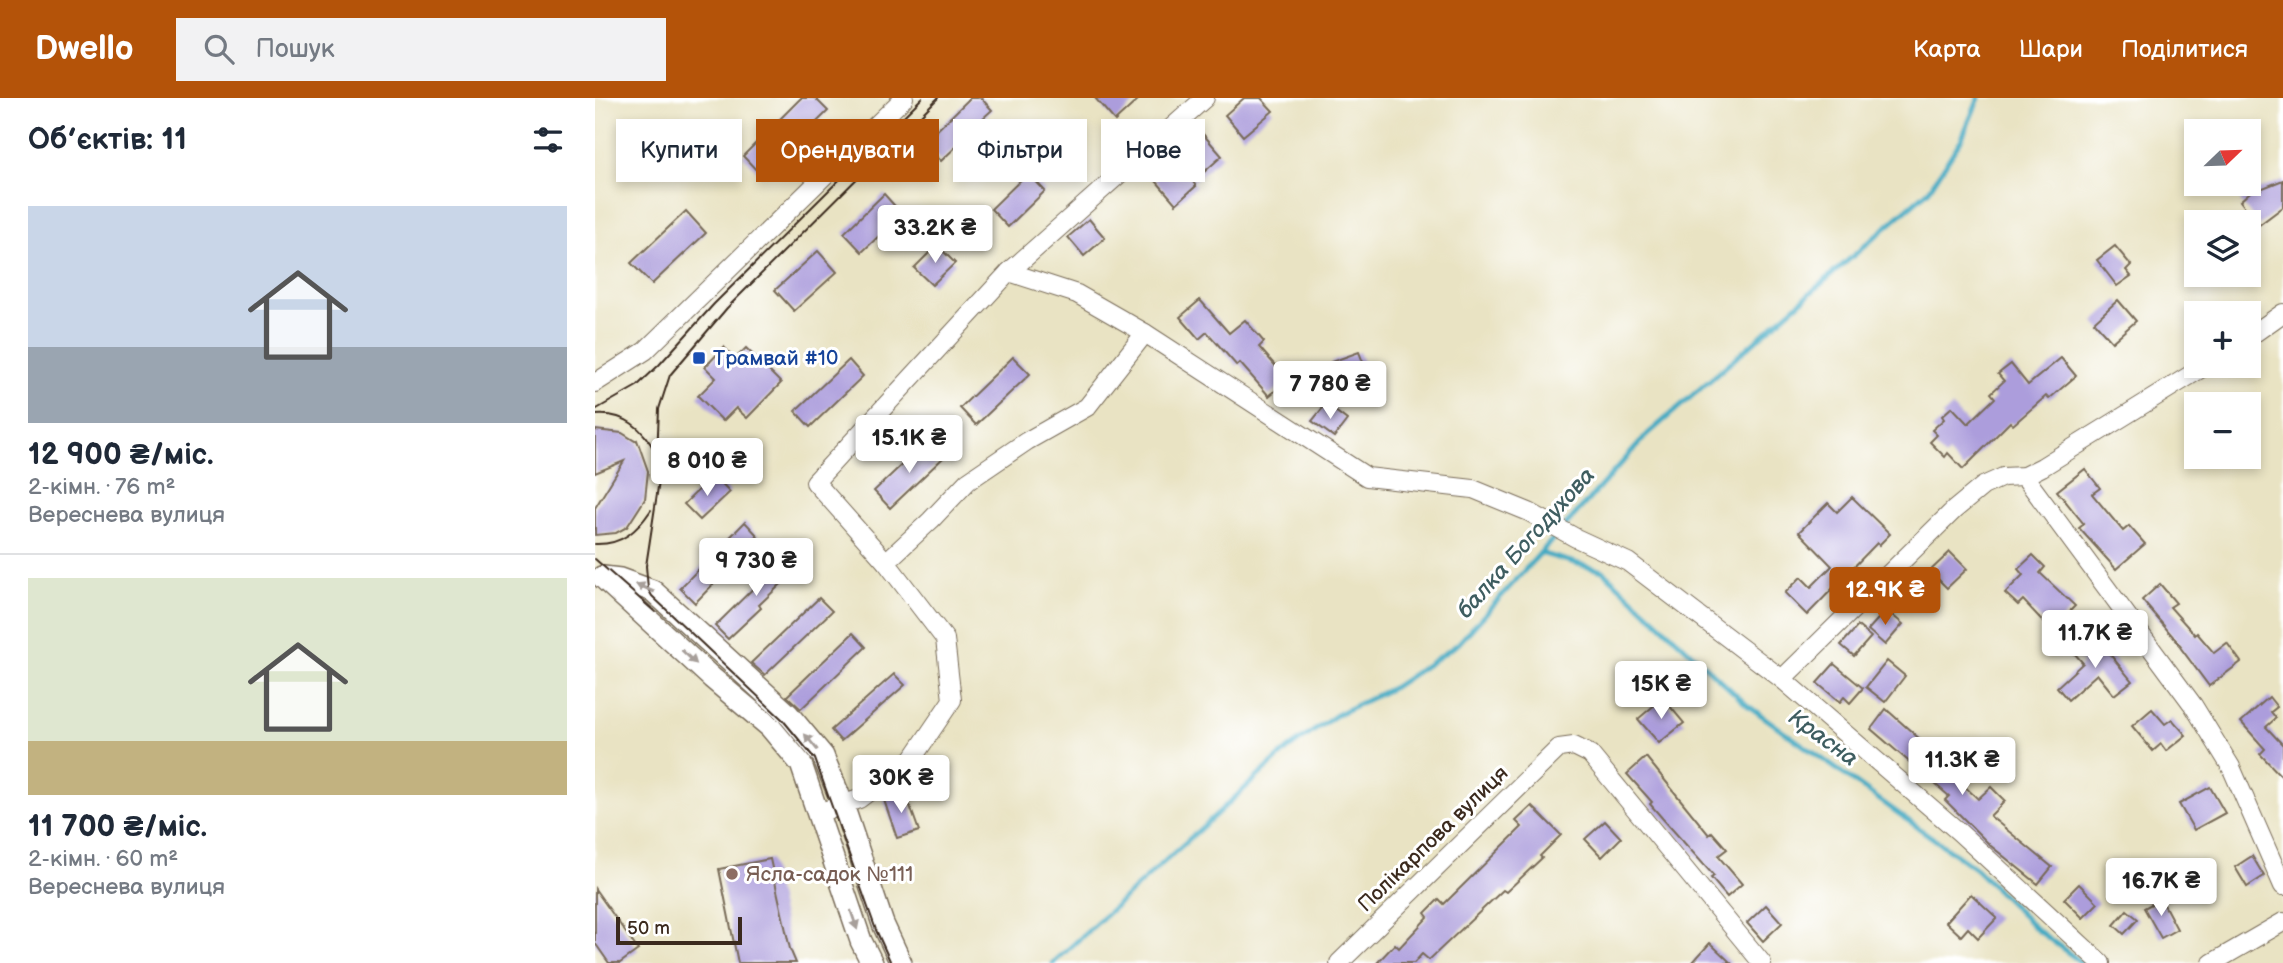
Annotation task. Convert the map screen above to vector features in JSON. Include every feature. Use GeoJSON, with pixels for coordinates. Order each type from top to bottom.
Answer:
{"type":"FeatureCollection","features":[{"type":"Feature","properties":{"kind":"main road"},"geometry":{"type":"LineString","coordinates":[[599,575],[620,579],[653,591],[788,714],[823,756],[843,805],[883,924],[901,963]]}},
{"type":"Feature","properties":{"kind":"main road"},"geometry":{"type":"LineString","coordinates":[[599,575],[770,727],[801,764],[861,941],[872,963]]}},
{"type":"Feature","properties":{"kind":"street"},"geometry":{"type":"LineString","coordinates":[[595,383],[645,351],[904,98]]}},
{"type":"Feature","properties":{"kind":"street"},"geometry":{"type":"LineString","coordinates":[[818,813],[859,799],[912,759],[952,700],[945,639],[886,562],[815,482],[1009,272],[1205,98]]}},
{"type":"Feature","properties":{"kind":"street"},"geometry":{"type":"LineString","coordinates":[[1009,272],[1077,294],[1145,332],[1367,477],[1473,489],[1529,512],[1628,562],[1782,679],[1958,832],[2101,963]]}},
{"type":"Feature","properties":{"kind":"street"},"geometry":{"type":"LineString","coordinates":[[2261,329],[2283,313]]}},
{"type":"Feature","properties":{"kind":"street"},"geometry":{"type":"LineString","coordinates":[[886,562],[968,481],[1027,441],[1087,407],[1145,332]]}},
{"type":"Feature","properties":{"kind":"street"},"geometry":{"type":"LineString","coordinates":[[1782,679],[1954,510],[1983,486],[2003,477],[2024,476],[2042,467],[2186,378]]}},
{"type":"Feature","properties":{"kind":"street"},"geometry":{"type":"LineString","coordinates":[[2024,476],[2193,705],[2231,767],[2283,886]]}},
{"type":"Feature","properties":{"kind":"street","name":"Полікарпова вулиця"},"geometry":{"type":"LineString","coordinates":[[1339,963],[1559,748],[1574,746],[1590,754],[1762,963]]}},
{"type":"Feature","properties":{"kind":"street"},"geometry":{"type":"LineString","coordinates":[[2212,963],[2283,922]]}},
{"type":"Feature","properties":{"kind":"building"},"geometry":{"type":"Polygon","coordinates":[[[801,98],[815,98],[828,111],[820,119],[780,119],[801,98]]]}},
{"type":"Feature","properties":{"kind":"building"},"geometry":{"type":"Polygon","coordinates":[[[970,98],[981,98],[992,110],[982,119],[953,119],[953,150],[941,161],[939,128],[970,98]]]}},
{"type":"Feature","properties":{"kind":"building"},"geometry":{"type":"Polygon","coordinates":[[[1095,98],[1140,98],[1117,119],[1113,119],[1095,98]]]}},
{"type":"Feature","properties":{"kind":"building"},"geometry":{"type":"Polygon","coordinates":[[[1244,98],[1261,98],[1273,111],[1243,136],[1225,115],[1244,98]]]}},
{"type":"Feature","properties":{"kind":"building"},"geometry":{"type":"Polygon","coordinates":[[[1205,136],[1222,156],[1205,171],[1205,136]]]}},
{"type":"Feature","properties":{"kind":"building"},"geometry":{"type":"Polygon","coordinates":[[[756,143],[756,170],[743,156],[756,143]]]}},
{"type":"Feature","properties":{"kind":"building"},"geometry":{"type":"Polygon","coordinates":[[[2283,180],[2283,207],[2261,224],[2261,210],[2247,210],[2240,201],[2246,196],[2261,196],[2261,189],[2283,180]]]}},
{"type":"Feature","properties":{"kind":"building"},"geometry":{"type":"Polygon","coordinates":[[[1019,182],[1036,182],[1045,191],[1008,227],[991,209],[1019,182]]]}},
{"type":"Feature","properties":{"kind":"building"},"geometry":{"type":"Polygon","coordinates":[[[1157,182],[1193,182],[1196,186],[1176,204],[1157,182]]]}},
{"type":"Feature","properties":{"kind":"building"},"geometry":{"type":"Polygon","coordinates":[[[884,194],[902,214],[862,252],[844,233],[884,194]]]}},
{"type":"Feature","properties":{"kind":"building"},"geometry":{"type":"Polygon","coordinates":[[[686,211],[706,233],[652,284],[631,263],[686,211]]]}},
{"type":"Feature","properties":{"kind":"building"},"geometry":{"type":"Polygon","coordinates":[[[1089,219],[1105,238],[1084,256],[1068,237],[1089,219]]]}},
{"type":"Feature","properties":{"kind":"building"},"geometry":{"type":"Polygon","coordinates":[[[937,245],[955,263],[932,285],[914,268],[937,245]]]}},
{"type":"Feature","properties":{"kind":"building"},"geometry":{"type":"Polygon","coordinates":[[[2115,246],[2131,265],[2126,270],[2131,276],[2117,286],[2097,260],[2115,246]]]}},
{"type":"Feature","properties":{"kind":"building"},"geometry":{"type":"Polygon","coordinates":[[[818,251],[837,272],[794,311],[775,290],[818,251]]]}},
{"type":"Feature","properties":{"kind":"building"},"geometry":{"type":"Polygon","coordinates":[[[1200,300],[1229,333],[1245,320],[1264,342],[1259,347],[1288,380],[1269,396],[1240,363],[1237,366],[1207,332],[1199,339],[1180,317],[1200,300]]]}},
{"type":"Feature","properties":{"kind":"building"},"geometry":{"type":"Polygon","coordinates":[[[2118,300],[2136,321],[2112,342],[2094,322],[2118,300]]]}},
{"type":"Feature","properties":{"kind":"building"},"geometry":{"type":"Polygon","coordinates":[[[724,347],[735,359],[746,348],[781,383],[747,418],[736,408],[723,421],[698,396],[716,378],[705,367],[724,347]]]}},
{"type":"Feature","properties":{"kind":"building"},"geometry":{"type":"Polygon","coordinates":[[[1359,352],[1368,375],[1340,386],[1331,362],[1359,352]]]}},
{"type":"Feature","properties":{"kind":"building"},"geometry":{"type":"Polygon","coordinates":[[[1013,357],[1030,374],[976,425],[960,408],[1013,357]]]}},
{"type":"Feature","properties":{"kind":"building"},"geometry":{"type":"Polygon","coordinates":[[[2061,358],[2076,376],[2049,399],[2046,396],[2013,425],[2010,422],[1963,469],[1948,453],[1945,457],[1930,442],[1937,435],[1932,430],[1952,407],[1968,424],[1995,398],[1991,393],[2004,381],[1998,374],[2011,364],[2028,385],[2061,358]]]}},
{"type":"Feature","properties":{"kind":"building"},"geometry":{"type":"Polygon","coordinates":[[[849,360],[863,376],[810,427],[795,411],[849,360]]]}},
{"type":"Feature","properties":{"kind":"building"},"geometry":{"type":"Polygon","coordinates":[[[1326,404],[1347,420],[1334,437],[1312,421],[1326,404]]]}},
{"type":"Feature","properties":{"kind":"building"},"geometry":{"type":"Polygon","coordinates":[[[595,430],[622,433],[637,440],[648,471],[645,499],[627,527],[616,533],[595,535],[595,508],[624,461],[595,473],[595,430]]]}},
{"type":"Feature","properties":{"kind":"building"},"geometry":{"type":"Polygon","coordinates":[[[927,441],[943,458],[890,508],[874,491],[927,441]]]}},
{"type":"Feature","properties":{"kind":"building"},"geometry":{"type":"Polygon","coordinates":[[[2085,469],[2100,488],[2092,494],[2123,531],[2129,526],[2145,544],[2116,569],[2079,528],[2084,524],[2057,491],[2085,469]]]}},
{"type":"Feature","properties":{"kind":"building"},"geometry":{"type":"Polygon","coordinates":[[[714,475],[730,492],[700,520],[684,504],[714,475]]]}},
{"type":"Feature","properties":{"kind":"building"},"geometry":{"type":"Polygon","coordinates":[[[1852,497],[1890,534],[1879,545],[1877,543],[1807,615],[1785,593],[1801,577],[1811,587],[1832,566],[1799,532],[1828,503],[1837,512],[1852,497]]]}},
{"type":"Feature","properties":{"kind":"building"},"geometry":{"type":"Polygon","coordinates":[[[745,522],[758,536],[721,570],[724,573],[695,603],[680,588],[745,522]]]}},
{"type":"Feature","properties":{"kind":"building"},"geometry":{"type":"Polygon","coordinates":[[[1950,552],[1967,569],[1947,588],[1930,571],[1950,552]]]}},
{"type":"Feature","properties":{"kind":"building"},"geometry":{"type":"Polygon","coordinates":[[[787,555],[799,567],[728,639],[715,626],[787,555]]]}},
{"type":"Feature","properties":{"kind":"building"},"geometry":{"type":"Polygon","coordinates":[[[2033,555],[2045,567],[2040,573],[2075,606],[2051,630],[2023,600],[2018,605],[2005,593],[2023,575],[2018,569],[2033,555]]]}},
{"type":"Feature","properties":{"kind":"building"},"geometry":{"type":"Polygon","coordinates":[[[2160,584],[2176,603],[2170,607],[2195,635],[2197,633],[2214,653],[2227,643],[2241,662],[2209,686],[2181,646],[2142,600],[2160,584]]]}},
{"type":"Feature","properties":{"kind":"building"},"geometry":{"type":"Polygon","coordinates":[[[819,598],[832,611],[765,675],[751,663],[819,598]]]}},
{"type":"Feature","properties":{"kind":"building"},"geometry":{"type":"Polygon","coordinates":[[[1886,610],[1903,624],[1885,645],[1868,630],[1886,610]]]}},
{"type":"Feature","properties":{"kind":"building"},"geometry":{"type":"Polygon","coordinates":[[[1858,626],[1871,637],[1854,656],[1841,645],[1858,626]]]}},
{"type":"Feature","properties":{"kind":"building"},"geometry":{"type":"Polygon","coordinates":[[[853,633],[866,647],[801,709],[787,696],[853,633]]]}},
{"type":"Feature","properties":{"kind":"building"},"geometry":{"type":"Polygon","coordinates":[[[2095,636],[2132,681],[2114,695],[2097,674],[2068,700],[2057,687],[2083,663],[2074,653],[2095,636]]]}},
{"type":"Feature","properties":{"kind":"building"},"geometry":{"type":"Polygon","coordinates":[[[1887,661],[1905,676],[1885,702],[1866,687],[1887,661]]]}},
{"type":"Feature","properties":{"kind":"building"},"geometry":{"type":"Polygon","coordinates":[[[1834,664],[1863,688],[1850,703],[1844,697],[1840,702],[1817,683],[1834,664]]]}},
{"type":"Feature","properties":{"kind":"building"},"geometry":{"type":"Polygon","coordinates":[[[894,674],[905,685],[841,741],[831,730],[894,674]]]}},
{"type":"Feature","properties":{"kind":"building"},"geometry":{"type":"Polygon","coordinates":[[[2269,697],[2277,707],[2271,712],[2276,718],[2266,727],[2283,745],[2283,778],[2260,754],[2265,749],[2241,722],[2269,697]]]}},
{"type":"Feature","properties":{"kind":"building"},"geometry":{"type":"Polygon","coordinates":[[[1663,698],[1684,723],[1659,743],[1638,719],[1663,698]]]}},
{"type":"Feature","properties":{"kind":"building"},"geometry":{"type":"Polygon","coordinates":[[[1886,709],[1950,766],[1947,770],[1978,799],[1991,787],[2005,801],[1990,816],[2052,867],[2038,884],[1991,846],[1945,800],[1949,796],[1871,729],[1886,709]]]}},
{"type":"Feature","properties":{"kind":"building"},"geometry":{"type":"Polygon","coordinates":[[[2152,709],[2165,724],[2172,719],[2186,735],[2166,751],[2161,744],[2153,751],[2132,726],[2152,709]]]}},
{"type":"Feature","properties":{"kind":"building"},"geometry":{"type":"Polygon","coordinates":[[[1646,757],[1709,835],[1712,832],[1727,849],[1718,856],[1742,884],[1727,897],[1711,878],[1714,876],[1627,774],[1646,757]]]}},
{"type":"Feature","properties":{"kind":"building"},"geometry":{"type":"Polygon","coordinates":[[[2210,787],[2225,813],[2194,830],[2179,804],[2210,787]]]}},
{"type":"Feature","properties":{"kind":"building"},"geometry":{"type":"Polygon","coordinates":[[[905,792],[919,831],[897,838],[884,800],[905,792]]]}},
{"type":"Feature","properties":{"kind":"building"},"geometry":{"type":"Polygon","coordinates":[[[1532,806],[1561,835],[1540,856],[1542,858],[1506,892],[1503,890],[1429,960],[1422,954],[1414,963],[1377,963],[1395,944],[1399,948],[1428,917],[1425,913],[1439,899],[1444,904],[1522,827],[1516,821],[1532,806]]]}},
{"type":"Feature","properties":{"kind":"building"},"geometry":{"type":"Polygon","coordinates":[[[1605,821],[1621,838],[1602,857],[1585,839],[1605,821]]]}},
{"type":"Feature","properties":{"kind":"building"},"geometry":{"type":"Polygon","coordinates":[[[2252,856],[2264,876],[2247,887],[2235,867],[2252,856]]]}},
{"type":"Feature","properties":{"kind":"building"},"geometry":{"type":"Polygon","coordinates":[[[770,859],[790,949],[796,963],[738,963],[719,869],[770,859]]]}},
{"type":"Feature","properties":{"kind":"building"},"geometry":{"type":"Polygon","coordinates":[[[2079,884],[2098,903],[2083,918],[2064,899],[2079,884]]]}},
{"type":"Feature","properties":{"kind":"building"},"geometry":{"type":"Polygon","coordinates":[[[595,889],[638,950],[620,963],[609,963],[595,943],[595,889]]]}},
{"type":"Feature","properties":{"kind":"building"},"geometry":{"type":"Polygon","coordinates":[[[1971,894],[1997,918],[1978,938],[1968,928],[1961,936],[1946,922],[1971,894]]]}},
{"type":"Feature","properties":{"kind":"building"},"geometry":{"type":"Polygon","coordinates":[[[2161,899],[2177,929],[2161,938],[2144,908],[2161,899]]]}},
{"type":"Feature","properties":{"kind":"building"},"geometry":{"type":"Polygon","coordinates":[[[1766,905],[1782,923],[1763,941],[1747,923],[1766,905]]]}},
{"type":"Feature","properties":{"kind":"building"},"geometry":{"type":"Polygon","coordinates":[[[2127,910],[2138,919],[2124,934],[2114,925],[2127,910]]]}},
{"type":"Feature","properties":{"kind":"building"},"geometry":{"type":"Polygon","coordinates":[[[1710,943],[1731,963],[1692,963],[1710,943]]]}},
{"type":"Feature","properties":{"kind":"waterway","name":"Красна"},"geometry":{"type":"LineString","coordinates":[[1053,963],[1288,749],[1338,714],[1394,687],[1458,644],[1648,434],[1929,190],[1961,140],[1979,98]]}},
{"type":"Feature","properties":{"kind":"waterway","name":"Красна"},"geometry":{"type":"LineString","coordinates":[[1540,553],[1603,571],[1747,705],[1976,869],[2036,929],[2082,963]]}},
{"type":"Feature","properties":{"kind":"tram line"},"geometry":{"type":"LineString","coordinates":[[595,410],[637,386],[714,304],[922,98]]}},
{"type":"Feature","properties":{"kind":"tram line"},"geometry":{"type":"LineString","coordinates":[[891,963],[876,930],[815,759],[782,719],[652,596],[648,589],[646,566],[660,474],[657,457],[659,409],[670,375],[727,308],[938,98]]}},
{"type":"Feature","properties":{"kind":"tram line"},"geometry":{"type":"LineString","coordinates":[[595,415],[624,419],[639,429],[656,453]]}},
{"type":"Feature","properties":{"kind":"tram line"},"geometry":{"type":"LineString","coordinates":[[595,544],[613,542],[628,535],[651,510]]}},
{"type":"Feature","properties":{"kind":"tram line"},"geometry":{"type":"LineString","coordinates":[[595,559],[655,612]]}},
{"type":"Feature","properties":{"kind":"place","name":"Трамвай #10"},"geometry":{"type":"Point","coordinates":[699,358]}},
{"type":"Feature","properties":{"kind":"place","name":"Ясла-садок №111"},"geometry":{"type":"Point","coordinates":[732,874]}},
{"type":"Feature","properties":{"kind":"water label","name":"балка Богодухова"},"geometry":{"type":"Point","coordinates":[1526,543]}}]}
